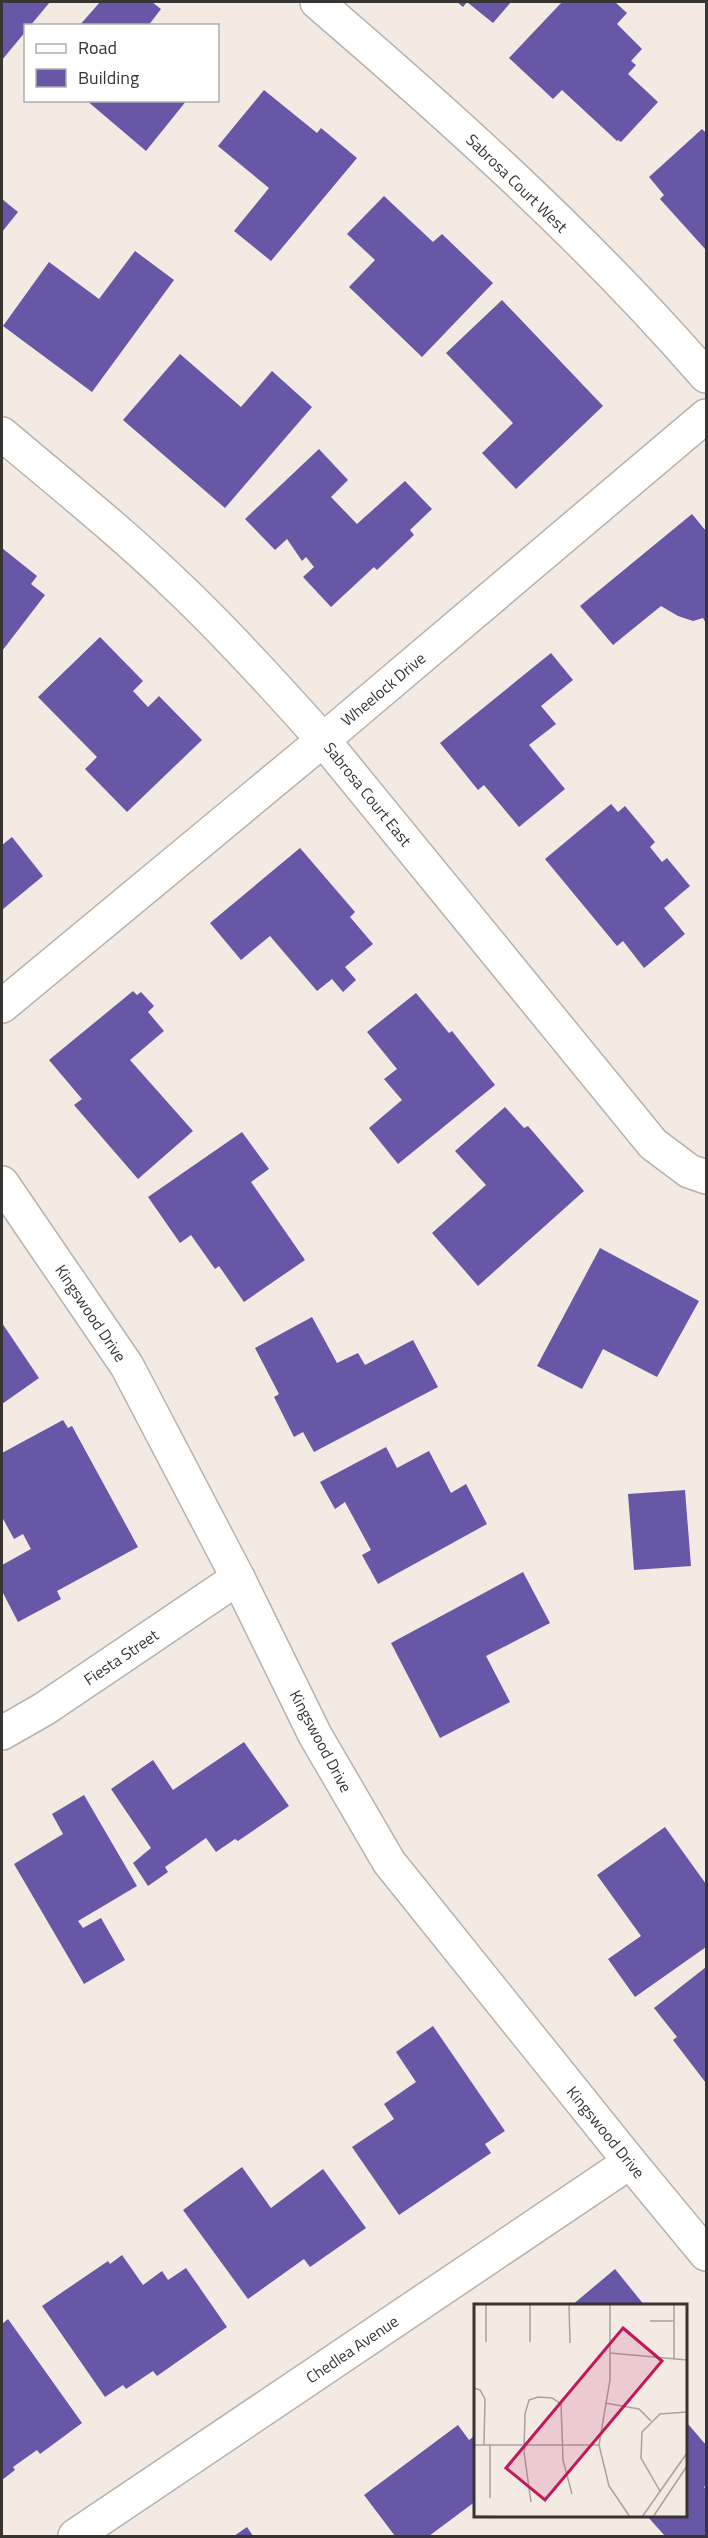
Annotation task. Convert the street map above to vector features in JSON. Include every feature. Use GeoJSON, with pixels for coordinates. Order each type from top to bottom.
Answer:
{"type":"FeatureCollection","features":[{"type":"Feature","properties":{"kind":"street","name":"Sabrosa Court West"},"geometry":{"type":"LineString","coordinates":[[317,2],[420,90],[545,207],[660,323],[706,376]]}},
{"type":"Feature","properties":{"kind":"street","name":"Wheelock Drive"},"geometry":{"type":"LineString","coordinates":[[2,1006],[323,740],[706,416]]}},
{"type":"Feature","properties":{"kind":"street","name":"Sabrosa Court East"},"geometry":{"type":"LineString","coordinates":[[2,434],[81,500],[174,583],[267,677],[323,740],[653,1144],[689,1171],[706,1177]]}},
{"type":"Feature","properties":{"kind":"street","name":"Kingswood Drive"},"geometry":{"type":"LineString","coordinates":[[2,1183],[128,1366],[238,1578],[315,1735],[389,1862],[706,2254]]}},
{"type":"Feature","properties":{"kind":"street","name":"Fiesta Street"},"geometry":{"type":"LineString","coordinates":[[2,1733],[44,1709],[238,1578]]}},
{"type":"Feature","properties":{"kind":"street","name":"Chedlea Avenue"},"geometry":{"type":"LineString","coordinates":[[75,2536],[630,2162]]}},
{"type":"Feature","properties":{"kind":"building"},"geometry":{"type":"Polygon","coordinates":[[[2,2],[50,2],[32,24],[24,24],[24,33],[2,60],[2,2]]]}},
{"type":"Feature","properties":{"kind":"building"},"geometry":{"type":"Polygon","coordinates":[[[100,2],[152,2],[161,9],[150,24],[81,24],[100,2]]]}},
{"type":"Feature","properties":{"kind":"building"},"geometry":{"type":"Polygon","coordinates":[[[457,2],[467,2],[463,7],[457,2]]]}},
{"type":"Feature","properties":{"kind":"building"},"geometry":{"type":"Polygon","coordinates":[[[467,2],[511,2],[493,23],[467,2]]]}},
{"type":"Feature","properties":{"kind":"building"},"geometry":{"type":"Polygon","coordinates":[[[562,2],[615,2],[627,13],[617,24],[642,49],[631,61],[636,65],[628,74],[658,102],[621,142],[617,141],[562,90],[553,99],[509,58],[562,2]]]}},
{"type":"Feature","properties":{"kind":"building"},"geometry":{"type":"Polygon","coordinates":[[[264,90],[317,133],[321,128],[357,158],[271,261],[234,231],[269,188],[218,146],[264,90]]]}},
{"type":"Feature","properties":{"kind":"building"},"geometry":{"type":"Polygon","coordinates":[[[88,102],[185,102],[146,151],[88,102]]]}},
{"type":"Feature","properties":{"kind":"building"},"geometry":{"type":"Polygon","coordinates":[[[702,129],[706,133],[706,250],[660,199],[664,195],[649,177],[702,129]]]}},
{"type":"Feature","properties":{"kind":"building"},"geometry":{"type":"Polygon","coordinates":[[[384,196],[433,242],[442,234],[493,283],[422,357],[349,287],[375,260],[347,234],[384,196]]]}},
{"type":"Feature","properties":{"kind":"building"},"geometry":{"type":"Polygon","coordinates":[[[2,199],[18,212],[2,232],[2,199]]]}},
{"type":"Feature","properties":{"kind":"building"},"geometry":{"type":"Polygon","coordinates":[[[135,251],[174,280],[92,392],[3,326],[49,262],[99,299],[135,251]]]}},
{"type":"Feature","properties":{"kind":"building"},"geometry":{"type":"Polygon","coordinates":[[[502,300],[603,406],[516,489],[482,453],[513,423],[446,353],[502,300]]]}},
{"type":"Feature","properties":{"kind":"building"},"geometry":{"type":"Polygon","coordinates":[[[180,354],[241,407],[272,371],[312,407],[225,508],[123,420],[180,354]]]}},
{"type":"Feature","properties":{"kind":"building"},"geometry":{"type":"Polygon","coordinates":[[[319,449],[348,480],[331,497],[357,524],[405,481],[432,509],[410,530],[414,535],[377,570],[374,567],[331,607],[303,577],[314,567],[306,557],[302,561],[287,539],[275,550],[245,519],[319,449]]]}},
{"type":"Feature","properties":{"kind":"building"},"geometry":{"type":"Polygon","coordinates":[[[692,514],[706,531],[706,623],[703,618],[693,621],[678,616],[661,606],[613,645],[580,606],[692,514]]]}},
{"type":"Feature","properties":{"kind":"building"},"geometry":{"type":"Polygon","coordinates":[[[2,548],[37,576],[31,584],[45,595],[2,651],[2,548]]]}},
{"type":"Feature","properties":{"kind":"building"},"geometry":{"type":"Polygon","coordinates":[[[100,637],[143,681],[133,691],[148,707],[159,696],[202,740],[127,812],[85,769],[97,757],[38,697],[100,637]]]}},
{"type":"Feature","properties":{"kind":"building"},"geometry":{"type":"Polygon","coordinates":[[[551,653],[573,680],[541,706],[556,724],[529,745],[565,789],[519,827],[484,785],[478,790],[440,743],[551,653]]]}},
{"type":"Feature","properties":{"kind":"building"},"geometry":{"type":"Polygon","coordinates":[[[611,804],[618,812],[625,806],[655,842],[650,847],[662,862],[667,858],[690,886],[664,908],[685,934],[644,968],[623,941],[617,946],[545,859],[611,804]]]}},
{"type":"Feature","properties":{"kind":"building"},"geometry":{"type":"Polygon","coordinates":[[[12,837],[43,876],[2,910],[2,845],[12,837]]]}},
{"type":"Feature","properties":{"kind":"building"},"geometry":{"type":"Polygon","coordinates":[[[300,848],[355,912],[350,917],[373,944],[345,967],[356,980],[343,992],[332,979],[317,991],[270,936],[241,960],[210,923],[300,848]]]}},
{"type":"Feature","properties":{"kind":"building"},"geometry":{"type":"Polygon","coordinates":[[[133,991],[137,995],[141,992],[154,1006],[148,1012],[164,1031],[130,1060],[193,1131],[138,1179],[74,1105],[82,1099],[49,1060],[133,991]]]}},
{"type":"Feature","properties":{"kind":"building"},"geometry":{"type":"Polygon","coordinates":[[[416,993],[449,1033],[452,1031],[495,1085],[398,1164],[369,1128],[402,1100],[384,1079],[397,1069],[367,1032],[416,993]]]}},
{"type":"Feature","properties":{"kind":"building"},"geometry":{"type":"Polygon","coordinates":[[[505,1107],[524,1128],[528,1126],[584,1191],[478,1286],[432,1233],[486,1185],[455,1151],[505,1107]]]}},
{"type":"Feature","properties":{"kind":"building"},"geometry":{"type":"Polygon","coordinates":[[[242,1132],[269,1169],[251,1182],[305,1260],[244,1302],[219,1266],[215,1269],[191,1235],[180,1243],[148,1197],[242,1132]]]}},
{"type":"Feature","properties":{"kind":"building"},"geometry":{"type":"Polygon","coordinates":[[[600,1248],[699,1301],[657,1377],[603,1349],[582,1389],[537,1366],[600,1248]]]}},
{"type":"Feature","properties":{"kind":"building"},"geometry":{"type":"Polygon","coordinates":[[[312,1317],[337,1363],[358,1353],[365,1365],[413,1340],[438,1387],[314,1452],[303,1432],[294,1437],[274,1397],[279,1394],[255,1348],[312,1317]]]}},
{"type":"Feature","properties":{"kind":"building"},"geometry":{"type":"Polygon","coordinates":[[[2,1323],[39,1378],[2,1404],[2,1323]]]}},
{"type":"Feature","properties":{"kind":"building"},"geometry":{"type":"Polygon","coordinates":[[[63,1420],[68,1428],[72,1426],[138,1547],[57,1591],[61,1599],[18,1622],[2,1591],[2,1565],[31,1549],[23,1534],[14,1539],[2,1517],[2,1453],[63,1420]]]}},
{"type":"Feature","properties":{"kind":"building"},"geometry":{"type":"Polygon","coordinates":[[[386,1447],[397,1468],[429,1451],[451,1493],[466,1484],[487,1524],[378,1584],[362,1555],[371,1550],[345,1502],[335,1509],[320,1482],[386,1447]]]}},
{"type":"Feature","properties":{"kind":"building"},"geometry":{"type":"Polygon","coordinates":[[[685,1490],[691,1566],[634,1570],[628,1494],[685,1490]]]}},
{"type":"Feature","properties":{"kind":"building"},"geometry":{"type":"Polygon","coordinates":[[[523,1572],[550,1623],[486,1656],[510,1702],[440,1738],[391,1643],[523,1572]]]}},
{"type":"Feature","properties":{"kind":"building"},"geometry":{"type":"Polygon","coordinates":[[[244,1742],[289,1806],[238,1841],[235,1839],[216,1852],[206,1838],[165,1867],[168,1872],[148,1886],[133,1863],[151,1848],[111,1789],[153,1760],[173,1790],[244,1742]]]}},
{"type":"Feature","properties":{"kind":"building"},"geometry":{"type":"Polygon","coordinates":[[[84,1795],[137,1886],[78,1921],[83,1928],[101,1918],[125,1960],[84,1984],[14,1864],[63,1834],[52,1814],[84,1795]]]}},
{"type":"Feature","properties":{"kind":"building"},"geometry":{"type":"Polygon","coordinates":[[[665,1827],[706,1884],[706,1947],[635,1997],[608,1959],[641,1936],[597,1875],[665,1827]]]}},
{"type":"Feature","properties":{"kind":"building"},"geometry":{"type":"Polygon","coordinates":[[[706,1967],[706,2083],[673,2040],[677,2037],[654,2008],[706,1967]]]}},
{"type":"Feature","properties":{"kind":"building"},"geometry":{"type":"Polygon","coordinates":[[[433,2026],[505,2131],[485,2144],[491,2153],[399,2215],[352,2147],[394,2119],[384,2104],[416,2082],[396,2052],[433,2026]]]}},
{"type":"Feature","properties":{"kind":"building"},"geometry":{"type":"Polygon","coordinates":[[[242,2167],[271,2208],[323,2169],[366,2228],[310,2267],[304,2259],[248,2299],[183,2210],[242,2167]]]}},
{"type":"Feature","properties":{"kind":"building"},"geometry":{"type":"Polygon","coordinates":[[[122,2255],[143,2285],[162,2271],[168,2280],[186,2268],[227,2327],[157,2376],[153,2371],[126,2389],[123,2385],[105,2397],[42,2306],[108,2261],[110,2264],[122,2255]]]}},
{"type":"Feature","properties":{"kind":"building"},"geometry":{"type":"Polygon","coordinates":[[[615,2269],[643,2304],[573,2304],[615,2269]]]}},
{"type":"Feature","properties":{"kind":"building"},"geometry":{"type":"Polygon","coordinates":[[[8,2319],[82,2423],[40,2454],[37,2450],[13,2467],[15,2470],[2,2480],[2,2324],[8,2319]]]}},
{"type":"Feature","properties":{"kind":"building"},"geometry":{"type":"Polygon","coordinates":[[[458,2425],[469,2440],[474,2436],[474,2502],[429,2536],[395,2536],[364,2495],[458,2425]]]}},
{"type":"Feature","properties":{"kind":"building"},"geometry":{"type":"Polygon","coordinates":[[[687,2425],[706,2445],[706,2485],[704,2487],[706,2490],[706,2536],[665,2536],[648,2517],[687,2517],[687,2425]]]}},
{"type":"Feature","properties":{"kind":"building"},"geometry":{"type":"Polygon","coordinates":[[[247,2527],[253,2536],[234,2536],[247,2527]]]}}]}
